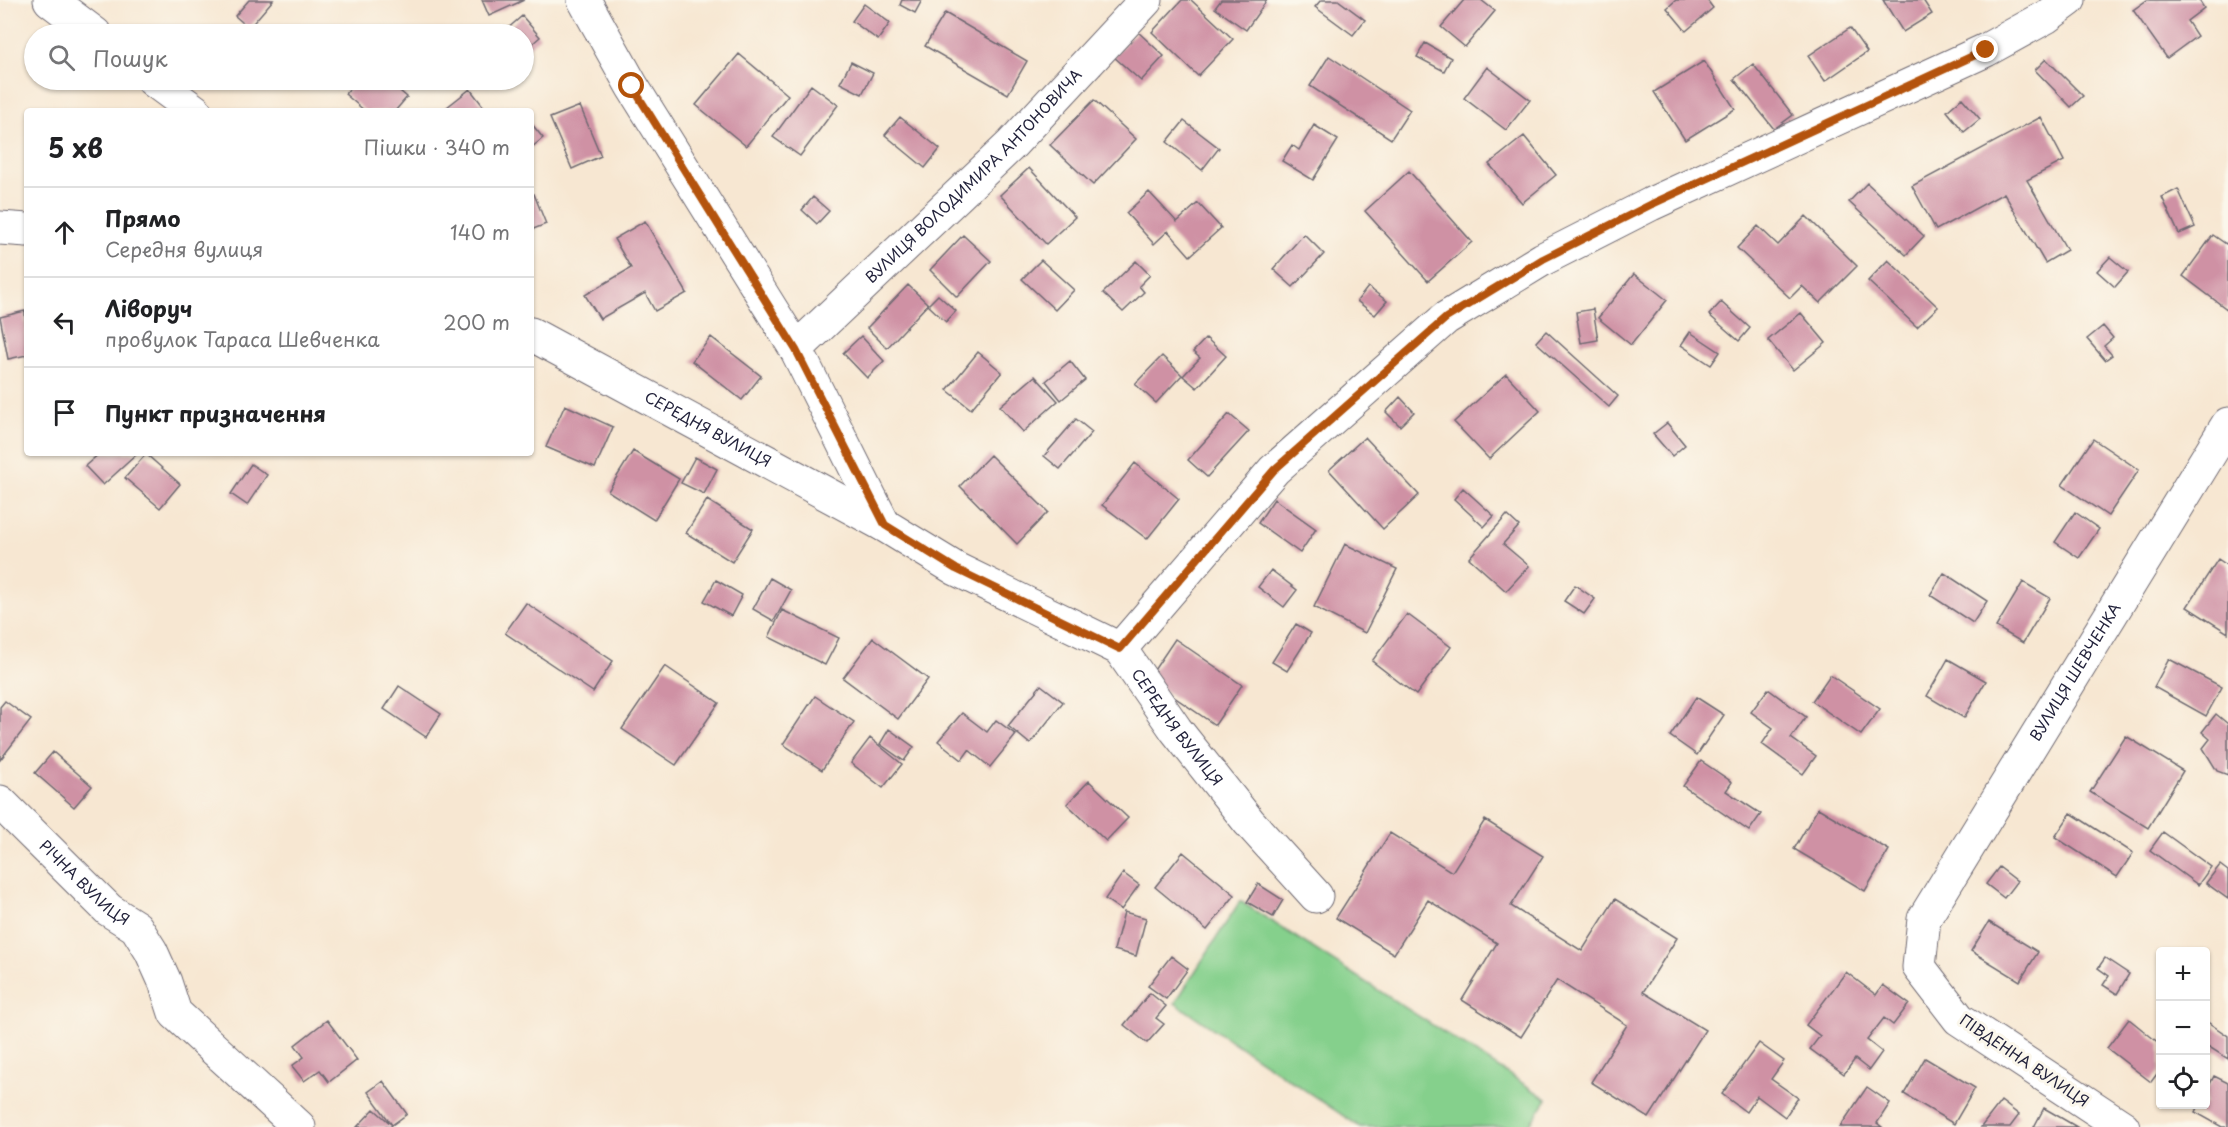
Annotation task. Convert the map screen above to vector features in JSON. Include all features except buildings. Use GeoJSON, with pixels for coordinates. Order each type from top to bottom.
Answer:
{"type":"FeatureCollection","features":[{"type":"Feature","properties":{"kind":"street"},"geometry":{"type":"LineString","coordinates":[[584,0],[632,86],[796,350],[885,525]]}},
{"type":"Feature","properties":{"kind":"street","name":"ВУЛИЦЯ ВОЛОДИМИРА АНТОНОВИЧА"},"geometry":{"type":"LineString","coordinates":[[796,350],[1011,145],[1146,0]]}},
{"type":"Feature","properties":{"kind":"street"},"geometry":{"type":"LineString","coordinates":[[1120,649],[1274,470],[1446,318],[1543,259],[1652,204],[1986,50],[2046,17],[2069,0]]}},
{"type":"Feature","properties":{"kind":"street"},"geometry":{"type":"LineString","coordinates":[[167,90],[191,108]]}},
{"type":"Feature","properties":{"kind":"street"},"geometry":{"type":"LineString","coordinates":[[0,228],[24,230]]}},
{"type":"Feature","properties":{"kind":"street","name":"СЕРЕДНЯ ВУЛИЦЯ"},"geometry":{"type":"LineString","coordinates":[[534,336],[885,525],[956,569],[1120,649],[1183,739],[1249,822],[1316,896]]}},
{"type":"Feature","properties":{"kind":"street","name":"ВУЛИЦЯ ШЕВЧЕНКА"},"geometry":{"type":"LineString","coordinates":[[1924,919],[2228,424]]}},
{"type":"Feature","properties":{"kind":"street","name":"РІЧНА ВУЛИЦЯ"},"geometry":{"type":"LineString","coordinates":[[0,802],[109,910],[136,927],[151,951],[176,1013],[299,1127]]}},
{"type":"Feature","properties":{"kind":"street","name":"ПІВДЕННА ВУЛИЦЯ"},"geometry":{"type":"LineString","coordinates":[[1924,919],[1919,967],[1959,1019],[2123,1127]]}},
{"type":"Feature","properties":{"kind":"green space"},"geometry":{"type":"Polygon","coordinates":[[[1240,901],[1547,1099],[1528,1127],[1360,1127],[1175,1003],[1240,901]]]}},
{"type":"Feature","properties":{"kind":"route"},"geometry":{"type":"LineString","coordinates":[[632,86],[796,350],[885,525],[956,569],[1120,649],[1274,470],[1446,318],[1543,259],[1652,204],[1986,50]]}}]}
